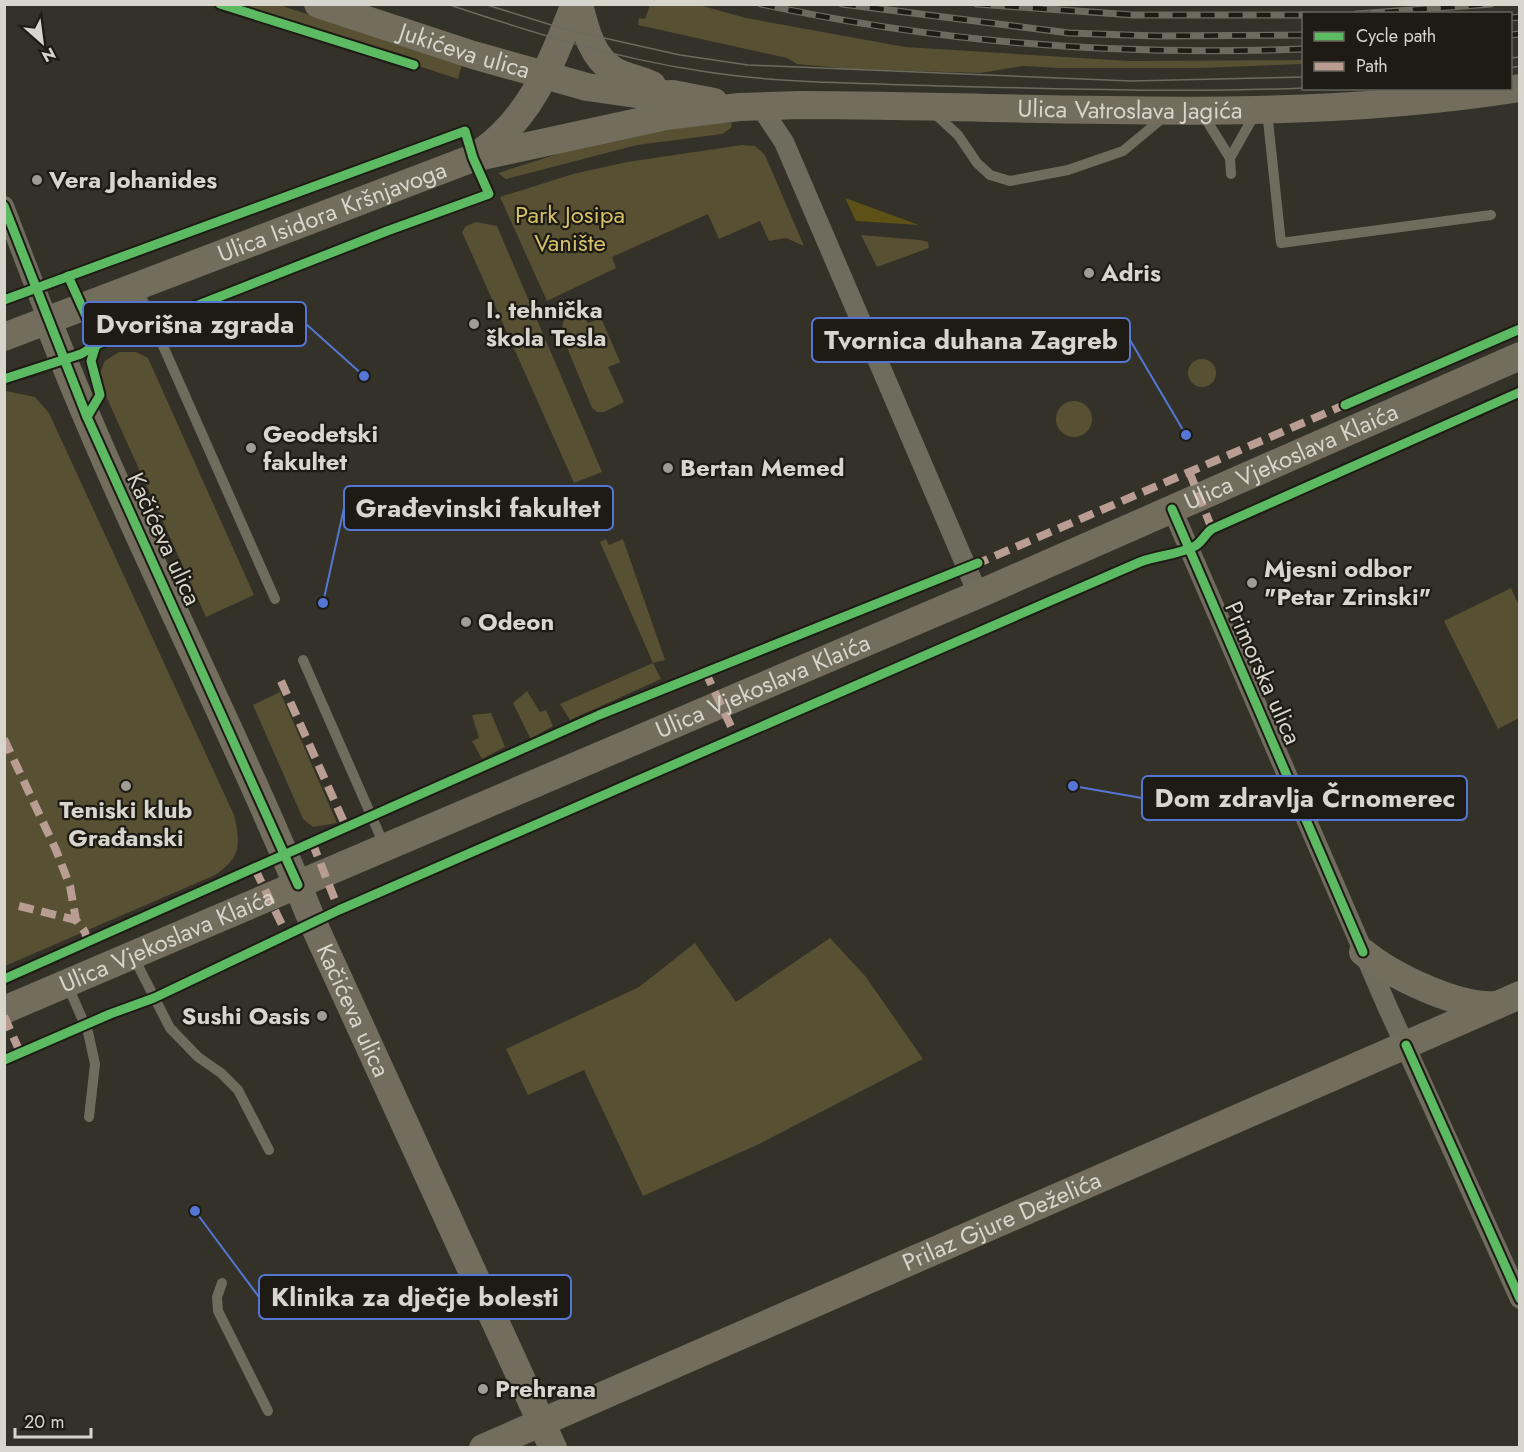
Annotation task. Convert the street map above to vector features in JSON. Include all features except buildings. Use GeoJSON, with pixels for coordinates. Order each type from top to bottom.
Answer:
{"type":"FeatureCollection","features":[{"type":"Feature","properties":{"kind":"main road","name":"Jukićeva ulica"},"geometry":{"type":"LineString","coordinates":[[318,4],[545,76],[624,93],[673,94]]}},
{"type":"Feature","properties":{"kind":"main road"},"geometry":{"type":"LineString","coordinates":[[473,158],[513,124],[531,101],[545,76],[577,4]]}},
{"type":"Feature","properties":{"kind":"main road"},"geometry":{"type":"LineString","coordinates":[[577,4],[593,48],[606,64],[620,73],[673,94],[750,107]]}},
{"type":"Feature","properties":{"kind":"main road","name":"Ulica Vatroslava Jagića"},"geometry":{"type":"LineString","coordinates":[[750,107],[832,105],[1262,111],[1375,104],[1502,90]]}},
{"type":"Feature","properties":{"kind":"main road","name":"Ulica Isidora Kršnjavoga"},"geometry":{"type":"LineString","coordinates":[[4,337],[473,158],[655,118],[750,107]]}},
{"type":"Feature","properties":{"kind":"main road","name":"Kačićeva ulica"},"geometry":{"type":"LineString","coordinates":[[48,321],[100,447],[553,1448]]}},
{"type":"Feature","properties":{"kind":"main road","name":"Ulica Vjekoslava Klaića"},"geometry":{"type":"LineString","coordinates":[[4,1011],[978,594],[1520,356]]}},
{"type":"Feature","properties":{"kind":"main road"},"geometry":{"type":"LineString","coordinates":[[1363,952],[1385,969],[1471,1004],[1508,1000]]}},
{"type":"Feature","properties":{"kind":"main road","name":"Prilaz Gjure Deželića"},"geometry":{"type":"LineString","coordinates":[[483,1448],[1508,1000]]}},
{"type":"Feature","properties":{"kind":"street"},"geometry":{"type":"LineString","coordinates":[[750,107],[772,120],[790,156],[978,594]]}},
{"type":"Feature","properties":{"kind":"street","name":"Kačićeva ulica"},"geometry":{"type":"LineString","coordinates":[[4,206],[48,321]]}},
{"type":"Feature","properties":{"kind":"street","name":"Primorska ulica"},"geometry":{"type":"LineString","coordinates":[[1172,509],[1363,952],[1520,1299]]}},
{"type":"Feature","properties":{"kind":"lane"},"geometry":{"type":"LineString","coordinates":[[927,108],[958,135],[977,163],[990,175],[1010,181],[1068,170],[1123,151],[1171,111]]}},
{"type":"Feature","properties":{"kind":"lane"},"geometry":{"type":"LineString","coordinates":[[1200,111],[1230,158],[1231,174]]}},
{"type":"Feature","properties":{"kind":"lane"},"geometry":{"type":"LineString","coordinates":[[1230,158],[1262,111]]}},
{"type":"Feature","properties":{"kind":"lane"},"geometry":{"type":"LineString","coordinates":[[1262,111],[1281,243],[1491,215]]}},
{"type":"Feature","properties":{"kind":"lane"},"geometry":{"type":"LineString","coordinates":[[137,287],[275,599]]}},
{"type":"Feature","properties":{"kind":"lane"},"geometry":{"type":"LineString","coordinates":[[303,660],[385,848]]}},
{"type":"Feature","properties":{"kind":"lane"},"geometry":{"type":"LineString","coordinates":[[133,956],[170,1028],[198,1057],[221,1073],[238,1090],[269,1150]]}},
{"type":"Feature","properties":{"kind":"lane"},"geometry":{"type":"LineString","coordinates":[[67,984],[87,1032],[95,1064],[88,1116]]}},
{"type":"Feature","properties":{"kind":"lane"},"geometry":{"type":"LineString","coordinates":[[222,1282],[217,1297],[218,1311],[268,1411]]}},
{"type":"Feature","properties":{"kind":"green space"},"geometry":{"type":"Polygon","coordinates":[[[234,5],[279,5],[462,64],[458,79],[234,5]]]}},
{"type":"Feature","properties":{"kind":"green space"},"geometry":{"type":"Polygon","coordinates":[[[650,5],[699,5],[746,18],[905,47],[1129,61],[1302,60],[1302,64],[1199,68],[1023,66],[980,73],[851,69],[797,64],[787,58],[638,25],[639,18],[645,19],[650,5]]]}},
{"type":"Feature","properties":{"kind":"green space"},"geometry":{"type":"Polygon","coordinates":[[[732,122],[731,128],[722,134],[637,145],[506,179],[498,173],[595,142],[732,122]]]}},
{"type":"Feature","properties":{"kind":"green space","name":"Park Josipa Vanište"},"geometry":{"type":"Polygon","coordinates":[[[742,145],[755,146],[765,155],[804,246],[786,238],[769,241],[760,221],[719,239],[708,214],[612,257],[616,268],[547,301],[500,197],[573,174],[627,162],[742,145]]]}},
{"type":"Feature","properties":{"kind":"green space"},"geometry":{"type":"Polygon","coordinates":[[[476,222],[497,226],[602,472],[574,483],[462,232],[466,226],[476,222]]]}},
{"type":"Feature","properties":{"kind":"green space"},"geometry":{"type":"Polygon","coordinates":[[[861,235],[920,240],[928,242],[929,248],[877,267],[861,235]]]}},
{"type":"Feature","properties":{"kind":"green space"},"geometry":{"type":"Polygon","coordinates":[[[579,301],[588,323],[601,318],[620,362],[608,367],[624,402],[604,412],[597,412],[592,408],[561,333],[563,322],[579,301]]]}},
{"type":"Feature","properties":{"kind":"green space"},"geometry":{"type":"Polygon","coordinates":[[[119,352],[136,352],[148,358],[254,595],[206,617],[105,394],[99,375],[105,361],[119,352]]]}},
{"type":"Feature","properties":{"kind":"green space"},"geometry":{"type":"Polygon","coordinates":[[[1202,359],[1212,363],[1216,373],[1212,383],[1202,387],[1192,383],[1188,373],[1192,363],[1202,359]]]}},
{"type":"Feature","properties":{"kind":"green space"},"geometry":{"type":"Polygon","coordinates":[[[6,391],[35,397],[49,413],[234,815],[238,842],[237,850],[230,862],[215,875],[5,966],[6,391]]]}},
{"type":"Feature","properties":{"kind":"green space"},"geometry":{"type":"Polygon","coordinates":[[[1074,401],[1087,406],[1092,419],[1087,432],[1074,437],[1061,432],[1056,419],[1061,406],[1074,401]]]}},
{"type":"Feature","properties":{"kind":"green space"},"geometry":{"type":"Polygon","coordinates":[[[606,539],[609,545],[623,539],[665,660],[653,663],[600,542],[606,539]]]}},
{"type":"Feature","properties":{"kind":"green space"},"geometry":{"type":"Polygon","coordinates":[[[1511,588],[1519,606],[1519,718],[1498,729],[1444,621],[1511,588]]]}},
{"type":"Feature","properties":{"kind":"green space"},"geometry":{"type":"Polygon","coordinates":[[[653,663],[661,679],[570,720],[560,704],[653,663]]]}},
{"type":"Feature","properties":{"kind":"green space"},"geometry":{"type":"Polygon","coordinates":[[[527,691],[540,712],[546,710],[553,726],[532,738],[513,703],[527,691]]]}},
{"type":"Feature","properties":{"kind":"green space"},"geometry":{"type":"Polygon","coordinates":[[[280,692],[337,823],[313,827],[303,819],[253,705],[280,692]]]}},
{"type":"Feature","properties":{"kind":"green space"},"geometry":{"type":"Polygon","coordinates":[[[491,713],[505,747],[482,759],[472,741],[479,738],[472,715],[491,713]]]}},
{"type":"Feature","properties":{"kind":"green space"},"geometry":{"type":"Polygon","coordinates":[[[830,938],[866,977],[923,1059],[757,1145],[643,1196],[584,1070],[528,1095],[506,1049],[639,987],[695,943],[736,1002],[830,938]]]}},
{"type":"Feature","properties":{"kind":"shaded area"},"geometry":{"type":"Polygon","coordinates":[[[845,198],[919,225],[856,221],[845,198]]]}},
{"type":"Feature","properties":{"kind":"tram line"},"geometry":{"type":"LineString","coordinates":[[447,4],[541,34],[636,59],[669,66],[761,78],[792,81],[1080,89],[1302,88]]}},
{"type":"Feature","properties":{"kind":"tram line"},"geometry":{"type":"LineString","coordinates":[[484,4],[564,29],[680,55],[748,65],[1131,81],[1302,77]]}},
{"type":"Feature","properties":{"kind":"tram line"},"geometry":{"type":"LineString","coordinates":[[1512,58],[1520,57]]}},
{"type":"Feature","properties":{"kind":"tram line"},"geometry":{"type":"LineString","coordinates":[[1512,68],[1520,66]]}},
{"type":"Feature","properties":{"kind":"railway"},"geometry":{"type":"LineString","coordinates":[[761,4],[895,28],[1031,44],[1167,50],[1302,49]]}},
{"type":"Feature","properties":{"kind":"railway"},"geometry":{"type":"LineString","coordinates":[[842,4],[1069,33],[1156,36],[1302,35]]}},
{"type":"Feature","properties":{"kind":"railway"},"geometry":{"type":"LineString","coordinates":[[977,4],[1133,15],[1302,15]]}},
{"type":"Feature","properties":{"kind":"railway"},"geometry":{"type":"LineString","coordinates":[[1384,12],[1491,4]]}},
{"type":"Feature","properties":{"kind":"railway"},"geometry":{"type":"LineString","coordinates":[[1512,18],[1520,17]]}},
{"type":"Feature","properties":{"kind":"railway"},"geometry":{"type":"LineString","coordinates":[[1512,35],[1520,34]]}},
{"type":"Feature","properties":{"kind":"marked path"},"geometry":{"type":"LineString","coordinates":[[974,565],[1349,403]]}},
{"type":"Feature","properties":{"kind":"marked path"},"geometry":{"type":"LineString","coordinates":[[1189,471],[1212,529]]}},
{"type":"Feature","properties":{"kind":"marked path"},"geometry":{"type":"LineString","coordinates":[[705,671],[736,737]]}},
{"type":"Feature","properties":{"kind":"marked path"},"geometry":{"type":"LineString","coordinates":[[281,681],[347,829]]}},
{"type":"Feature","properties":{"kind":"marked path"},"geometry":{"type":"LineString","coordinates":[[4,739],[56,850],[70,886],[76,920],[85,932],[88,943]]}},
{"type":"Feature","properties":{"kind":"marked path"},"geometry":{"type":"LineString","coordinates":[[312,842],[339,910]]}},
{"type":"Feature","properties":{"kind":"marked path"},"geometry":{"type":"LineString","coordinates":[[255,869],[287,935]]}},
{"type":"Feature","properties":{"kind":"marked path"},"geometry":{"type":"LineString","coordinates":[[19,906],[76,920]]}},
{"type":"Feature","properties":{"kind":"marked path"},"geometry":{"type":"LineString","coordinates":[[4,1016],[20,1052]]}},
{"type":"Feature","properties":{"kind":"cycle path"},"geometry":{"type":"LineString","coordinates":[[220,4],[414,65]]}},
{"type":"Feature","properties":{"kind":"cycle path"},"geometry":{"type":"LineString","coordinates":[[4,300],[465,131],[473,158],[489,194],[387,231],[96,345],[81,354],[4,379]]}},
{"type":"Feature","properties":{"kind":"cycle path"},"geometry":{"type":"LineString","coordinates":[[4,206],[87,417],[298,885]]}},
{"type":"Feature","properties":{"kind":"cycle path"},"geometry":{"type":"LineString","coordinates":[[68,276],[92,329],[96,345],[91,361],[100,395],[87,417]]}},
{"type":"Feature","properties":{"kind":"cycle path"},"geometry":{"type":"LineString","coordinates":[[1345,405],[1520,329]]}},
{"type":"Feature","properties":{"kind":"cycle path"},"geometry":{"type":"LineString","coordinates":[[4,1060],[110,1014],[154,998],[339,910],[1140,562],[1188,549],[1197,544],[1212,529],[1520,392]]}},
{"type":"Feature","properties":{"kind":"cycle path"},"geometry":{"type":"LineString","coordinates":[[1172,509],[1363,952]]}},
{"type":"Feature","properties":{"kind":"cycle path"},"geometry":{"type":"LineString","coordinates":[[4,979],[599,715],[978,563]]}},
{"type":"Feature","properties":{"kind":"cycle path"},"geometry":{"type":"LineString","coordinates":[[1406,1045],[1520,1299]]}},
{"type":"Feature","properties":{"kind":"place","name":"Vera Johanides"},"geometry":{"type":"Point","coordinates":[37,180]}},
{"type":"Feature","properties":{"kind":"place","name":"Adris"},"geometry":{"type":"Point","coordinates":[1089,273]}},
{"type":"Feature","properties":{"kind":"place","name":"I. tehnička škola Tesla"},"geometry":{"type":"Point","coordinates":[474,324]}},
{"type":"Feature","properties":{"kind":"place","name":"Dvorišna zgrada"},"geometry":{"type":"Point","coordinates":[364,376]}},
{"type":"Feature","properties":{"kind":"place","name":"Tvornica duhana Zagreb"},"geometry":{"type":"Point","coordinates":[1186,435]}},
{"type":"Feature","properties":{"kind":"place","name":"Geodetski fakultet"},"geometry":{"type":"Point","coordinates":[251,448]}},
{"type":"Feature","properties":{"kind":"place","name":"Bertan Memed"},"geometry":{"type":"Point","coordinates":[668,468]}},
{"type":"Feature","properties":{"kind":"place","name":"Mjesni odbor \"Petar Zrinski\""},"geometry":{"type":"Point","coordinates":[1252,583]}},
{"type":"Feature","properties":{"kind":"place","name":"Građevinski fakultet"},"geometry":{"type":"Point","coordinates":[323,603]}},
{"type":"Feature","properties":{"kind":"place","name":"Odeon"},"geometry":{"type":"Point","coordinates":[466,622]}},
{"type":"Feature","properties":{"kind":"place","name":"Teniski klub Građanski"},"geometry":{"type":"Point","coordinates":[126,786]}},
{"type":"Feature","properties":{"kind":"place","name":"Dom zdravlja Črnomerec"},"geometry":{"type":"Point","coordinates":[1073,786]}},
{"type":"Feature","properties":{"kind":"place","name":"Sushi Oasis"},"geometry":{"type":"Point","coordinates":[322,1016]}},
{"type":"Feature","properties":{"kind":"place","name":"Klinika za dječje bolesti"},"geometry":{"type":"Point","coordinates":[195,1211]}},
{"type":"Feature","properties":{"kind":"place","name":"Prehrana"},"geometry":{"type":"Point","coordinates":[483,1389]}}]}
